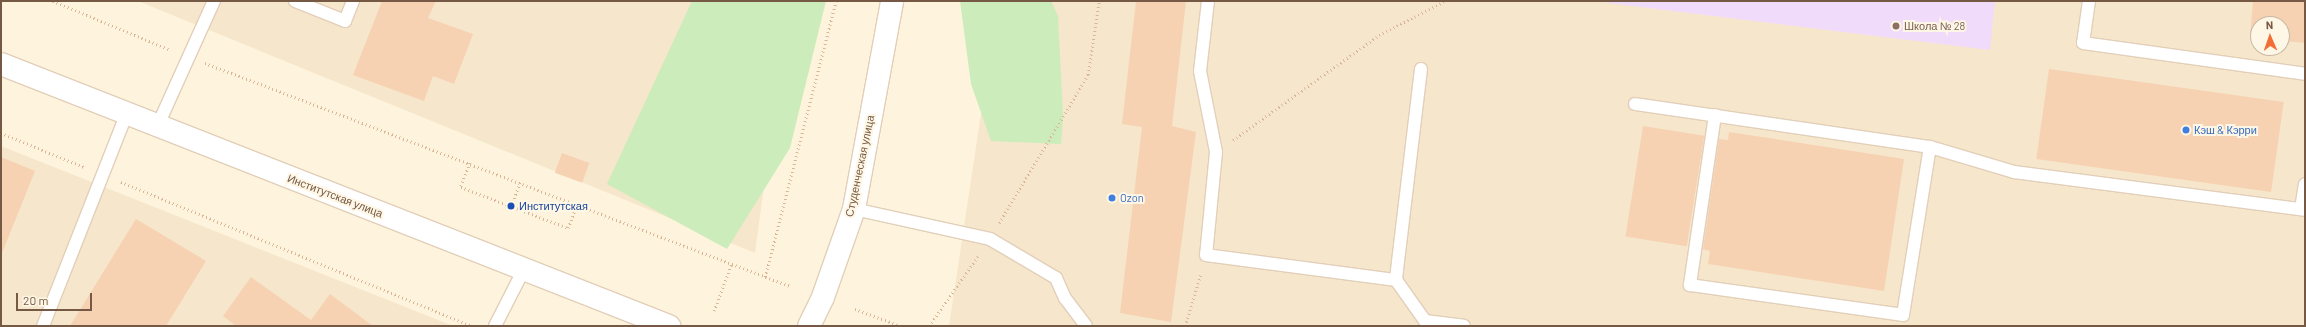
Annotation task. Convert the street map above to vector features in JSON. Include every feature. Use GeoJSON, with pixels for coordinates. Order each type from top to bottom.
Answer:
{"type":"FeatureCollection","features":[{"type":"Feature","properties":{"kind":"main road","name":"Студенческая улица"},"geometry":{"type":"LineString","coordinates":[[809,326],[823,297],[854,209],[892,1]]}},
{"type":"Feature","properties":{"kind":"main road","name":"Институтская улица"},"geometry":{"type":"LineString","coordinates":[[1,64],[126,115],[669,326]]}},
{"type":"Feature","properties":{"kind":"lane"},"geometry":{"type":"LineString","coordinates":[[157,127],[214,1]]}},
{"type":"Feature","properties":{"kind":"lane"},"geometry":{"type":"LineString","coordinates":[[294,1],[345,21],[353,1]]}},
{"type":"Feature","properties":{"kind":"lane"},"geometry":{"type":"LineString","coordinates":[[1208,1],[1200,71],[1216,152],[1206,256],[1396,280]]}},
{"type":"Feature","properties":{"kind":"lane"},"geometry":{"type":"LineString","coordinates":[[2089,1],[2082,43],[2305,74]]}},
{"type":"Feature","properties":{"kind":"lane"},"geometry":{"type":"LineString","coordinates":[[1421,69],[1396,280],[1425,321],[1464,326]]}},
{"type":"Feature","properties":{"kind":"lane"},"geometry":{"type":"LineString","coordinates":[[1635,104],[1930,147],[2014,172],[2303,209],[2305,184]]}},
{"type":"Feature","properties":{"kind":"lane"},"geometry":{"type":"LineString","coordinates":[[43,326],[104,175],[126,115]]}},
{"type":"Feature","properties":{"kind":"lane"},"geometry":{"type":"LineString","coordinates":[[1715,115],[1690,285],[1903,315],[1930,147]]}},
{"type":"Feature","properties":{"kind":"lane"},"geometry":{"type":"LineString","coordinates":[[854,209],[990,239],[1056,278],[1065,298],[1086,326]]}},
{"type":"Feature","properties":{"kind":"lane"},"geometry":{"type":"LineString","coordinates":[[495,326],[524,269]]}},
{"type":"Feature","properties":{"kind":"path"},"geometry":{"type":"LineString","coordinates":[[53,1],[188,57],[520,182],[731,265],[790,286]]}},
{"type":"Feature","properties":{"kind":"path"},"geometry":{"type":"LineString","coordinates":[[764,277],[836,1]]}},
{"type":"Feature","properties":{"kind":"path"},"geometry":{"type":"LineString","coordinates":[[929,326],[990,239],[1088,75],[1099,1]]}},
{"type":"Feature","properties":{"kind":"path"},"geometry":{"type":"LineString","coordinates":[[1216,152],[1379,35],[1444,1]]}},
{"type":"Feature","properties":{"kind":"path"},"geometry":{"type":"LineString","coordinates":[[1,133],[472,326]]}},
{"type":"Feature","properties":{"kind":"path"},"geometry":{"type":"LineString","coordinates":[[470,163],[461,187],[568,228],[577,204]]}},
{"type":"Feature","properties":{"kind":"path"},"geometry":{"type":"LineString","coordinates":[[511,206],[520,182]]}},
{"type":"Feature","properties":{"kind":"path"},"geometry":{"type":"LineString","coordinates":[[1185,326],[1206,256]]}},
{"type":"Feature","properties":{"kind":"path"},"geometry":{"type":"LineString","coordinates":[[714,311],[731,265]]}},
{"type":"Feature","properties":{"kind":"path"},"geometry":{"type":"LineString","coordinates":[[855,309],[901,326]]}},
{"type":"Feature","properties":{"kind":"shaded area"},"geometry":{"type":"Polygon","coordinates":[[[138,1],[789,1],[755,253],[138,1]]]}},
{"type":"Feature","properties":{"kind":"shaded area"},"geometry":{"type":"Polygon","coordinates":[[[998,1],[2305,1],[2305,326],[949,326],[998,1]]]}},
{"type":"Feature","properties":{"kind":"shaded area","name":"Школа № 28"},"geometry":{"type":"Polygon","coordinates":[[[1608,1],[1995,1],[1990,50],[1608,3],[1608,1]]]}},
{"type":"Feature","properties":{"kind":"shaded area"},"geometry":{"type":"Polygon","coordinates":[[[1,146],[453,326],[1,326],[1,146]]]}},
{"type":"Feature","properties":{"kind":"green space"},"geometry":{"type":"Polygon","coordinates":[[[692,1],[826,1],[790,148],[727,249],[607,184],[692,1]]]}},
{"type":"Feature","properties":{"kind":"green space"},"geometry":{"type":"Polygon","coordinates":[[[960,1],[1051,1],[1058,16],[1063,117],[1061,144],[991,141],[971,84],[960,1]]]}},
{"type":"Feature","properties":{"kind":"building"},"geometry":{"type":"Polygon","coordinates":[[[382,1],[436,1],[428,18],[473,34],[454,84],[433,76],[424,101],[353,75],[382,1]]]}},
{"type":"Feature","properties":{"kind":"building"},"geometry":{"type":"Polygon","coordinates":[[[1136,1],[1186,1],[1172,126],[1196,132],[1171,322],[1120,313],[1142,127],[1122,124],[1136,1]]]}},
{"type":"Feature","properties":{"kind":"building"},"geometry":{"type":"Polygon","coordinates":[[[2253,1],[2305,1],[2305,43],[2290,42],[2290,16],[2252,16],[2253,1]]]}},
{"type":"Feature","properties":{"kind":"building"},"geometry":{"type":"Polygon","coordinates":[[[2049,69],[2284,102],[2271,192],[2036,159],[2049,69]]]}},
{"type":"Feature","properties":{"kind":"building"},"geometry":{"type":"Polygon","coordinates":[[[1643,126],[1704,136],[1687,246],[1625,237],[1643,126]]]}},
{"type":"Feature","properties":{"kind":"building"},"geometry":{"type":"Polygon","coordinates":[[[1729,132],[1904,159],[1884,291],[1708,264],[1710,251],[1703,249],[1719,139],[1728,140],[1729,132]]]}},
{"type":"Feature","properties":{"kind":"building"},"geometry":{"type":"Polygon","coordinates":[[[562,153],[589,163],[582,183],[555,173],[562,153]]]}},
{"type":"Feature","properties":{"kind":"building"},"geometry":{"type":"Polygon","coordinates":[[[1,157],[35,171],[2,253],[1,252],[1,157]]]}},
{"type":"Feature","properties":{"kind":"building"},"geometry":{"type":"Polygon","coordinates":[[[136,219],[206,261],[166,326],[70,326],[136,219]]]}},
{"type":"Feature","properties":{"kind":"building"},"geometry":{"type":"Polygon","coordinates":[[[251,277],[311,320],[330,294],[373,326],[236,326],[223,316],[251,277]]]}},
{"type":"Feature","properties":{"kind":"place","name":"Школа № 28"},"geometry":{"type":"Point","coordinates":[1896,26]}},
{"type":"Feature","properties":{"kind":"place","name":"Кэш & Кэрри"},"geometry":{"type":"Point","coordinates":[2186,130]}},
{"type":"Feature","properties":{"kind":"place","name":"Ozon"},"geometry":{"type":"Point","coordinates":[1112,198]}},
{"type":"Feature","properties":{"kind":"place","name":"Институтская"},"geometry":{"type":"Point","coordinates":[511,206]}}]}
